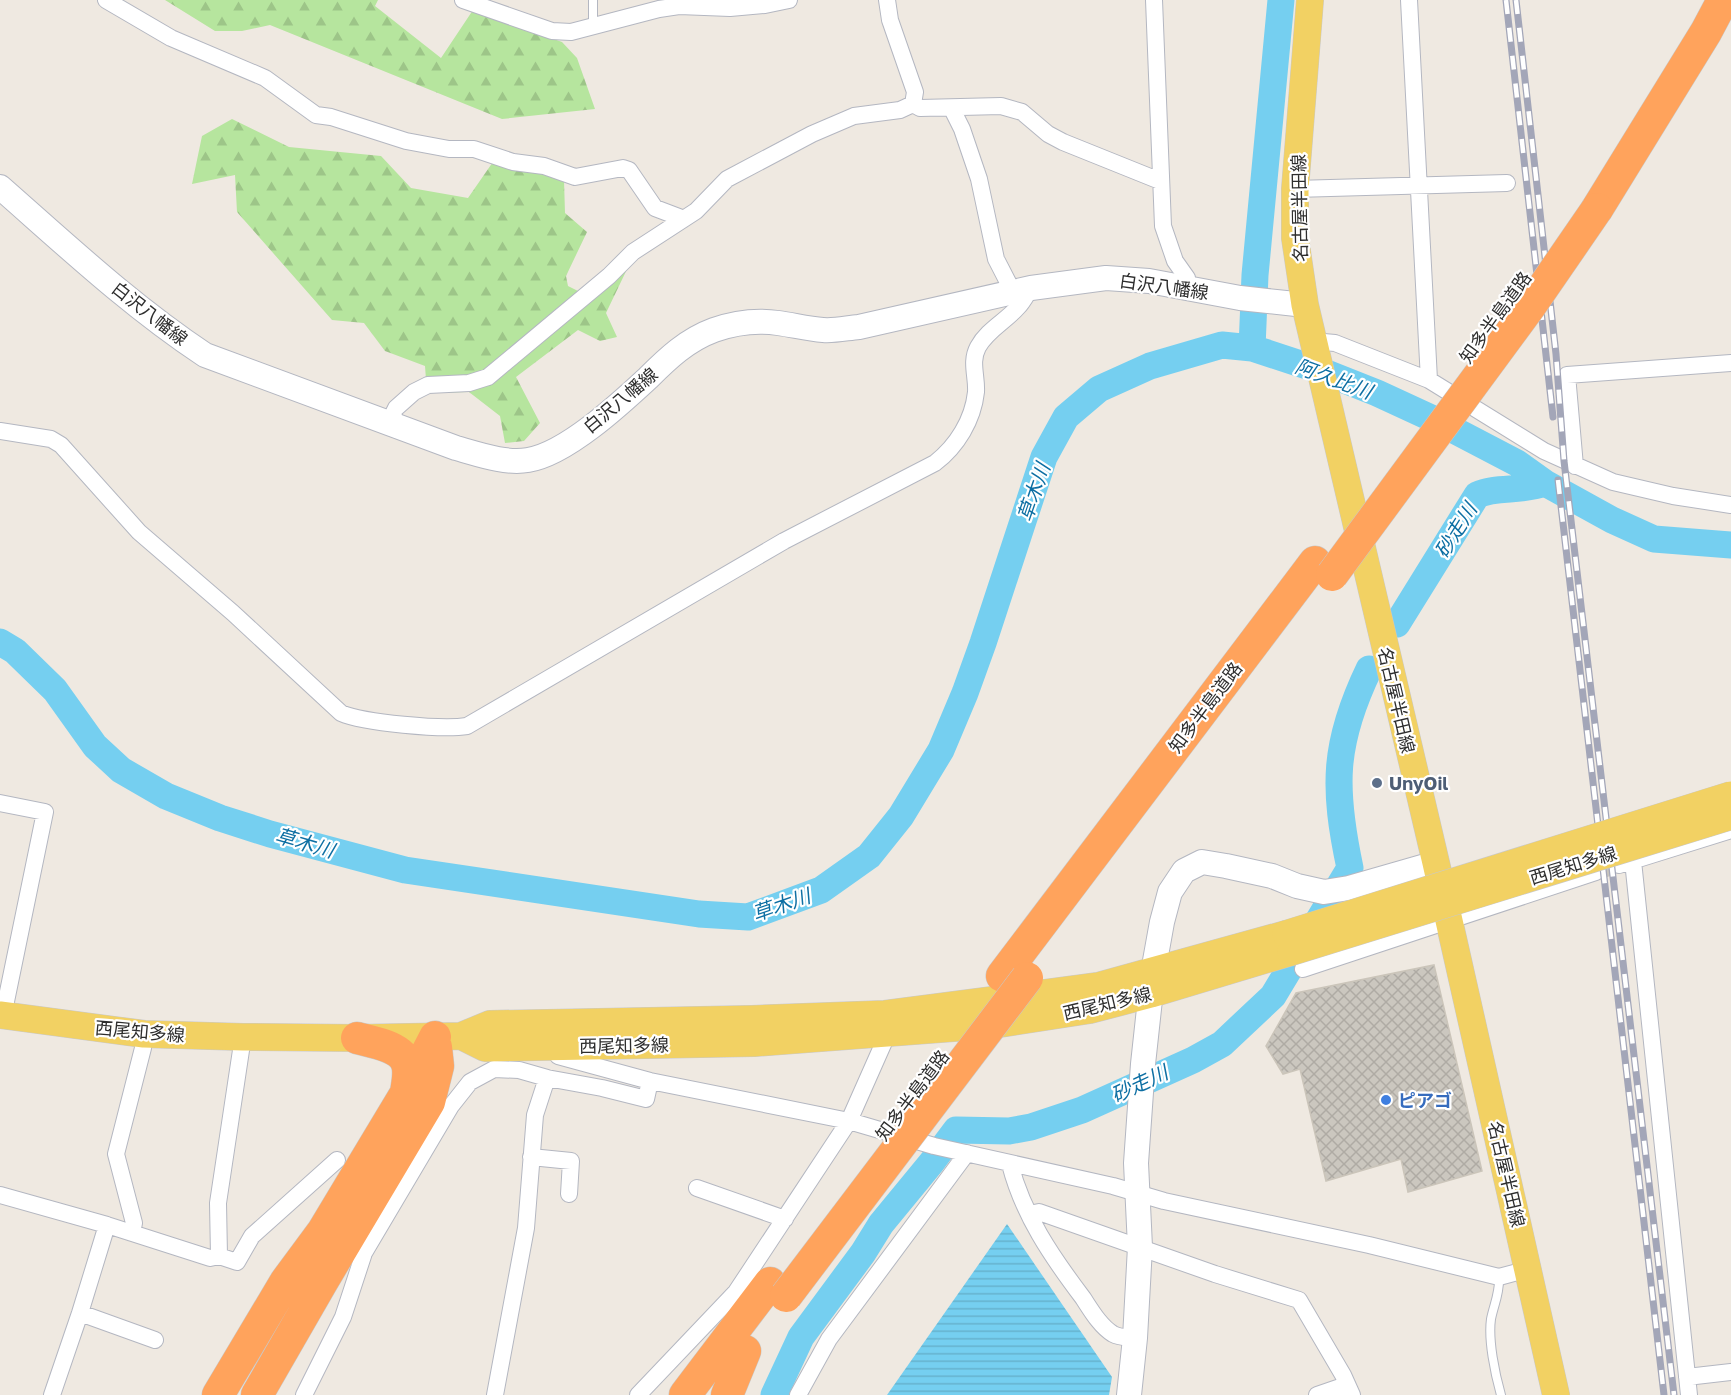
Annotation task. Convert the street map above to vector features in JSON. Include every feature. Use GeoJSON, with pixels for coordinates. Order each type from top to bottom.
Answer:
{"type":"FeatureCollection","features":[{"type":"Feature","properties":{"kind":"highway","name":"知多半島道路"},"geometry":{"type":"LineString","coordinates":[[1588,204],[1629,119],[1698,0]]}},
{"type":"Feature","properties":{"kind":"highway","name":"知多半島道路"},"geometry":{"type":"LineString","coordinates":[[685,1395],[778,1289],[1324,569],[1508,300],[1588,204],[1706,32],[1723,0]]}},
{"type":"Feature","properties":{"kind":"highway"},"geometry":{"type":"LineString","coordinates":[[218,1395],[286,1281],[323,1232],[406,1093],[448,1036]]}},
{"type":"Feature","properties":{"kind":"highway"},"geometry":{"type":"LineString","coordinates":[[257,1395],[429,1102],[448,1036]]}},
{"type":"Feature","properties":{"kind":"highway"},"geometry":{"type":"LineString","coordinates":[[357,1038],[386,1046],[400,1054],[407,1062],[409,1076],[406,1093]]}},
{"type":"Feature","properties":{"kind":"highway","name":"知多半島道路"},"geometry":{"type":"LineString","coordinates":[[711,1395],[745,1351],[778,1289]]}},
{"type":"Feature","properties":{"kind":"highway"},"geometry":{"type":"LineString","coordinates":[[727,1395],[745,1351]]}},
{"type":"Feature","properties":{"kind":"main road","name":"名古屋半田線"},"geometry":{"type":"LineString","coordinates":[[1310,0],[1295,189],[1295,238],[1305,305],[1436,864],[1556,1395]]}},
{"type":"Feature","properties":{"kind":"main road","name":"白沢八幡線"},"geometry":{"type":"LineString","coordinates":[[0,187],[71,250],[165,327],[205,355],[479,455],[512,460],[528,460],[552,453],[615,407],[683,346],[716,330],[741,323],[764,321],[833,330],[1022,290],[1106,278],[1149,281],[1264,302],[1305,305]]}},
{"type":"Feature","properties":{"kind":"main road","name":"西尾知多線"},"geometry":{"type":"LineString","coordinates":[[1293,952],[1731,795]]}},
{"type":"Feature","properties":{"kind":"main road","name":"西尾知多線"},"geometry":{"type":"LineString","coordinates":[[2,1015],[144,1034],[357,1038],[448,1036],[490,1024],[885,1014],[1098,986],[1152,983],[1293,952],[1731,816]]}},
{"type":"Feature","properties":{"kind":"main road"},"geometry":{"type":"LineString","coordinates":[[1129,1395],[1140,1247],[1136,1164],[1140,1100],[1152,983],[1161,922],[1170,892],[1185,871],[1202,862],[1272,876],[1297,886],[1324,892],[1349,888],[1436,864]]}},
{"type":"Feature","properties":{"kind":"main road","name":"西尾知多線"},"geometry":{"type":"LineString","coordinates":[[448,1036],[485,1048],[754,1042],[888,1033],[993,1025],[1090,1010],[1152,983]]}},
{"type":"Feature","properties":{"kind":"street"},"geometry":{"type":"LineString","coordinates":[[106,0],[171,38],[265,78],[316,115],[331,117],[406,141],[449,149],[474,149],[513,162],[544,166],[574,177],[623,168],[629,170],[655,208],[684,219]]}},
{"type":"Feature","properties":{"kind":"street"},"geometry":{"type":"LineString","coordinates":[[463,0],[552,31],[572,32],[669,8],[730,4],[765,5],[789,0]]}},
{"type":"Feature","properties":{"kind":"street"},"geometry":{"type":"LineString","coordinates":[[887,0],[890,20],[915,92],[914,104]]}},
{"type":"Feature","properties":{"kind":"street"},"geometry":{"type":"LineString","coordinates":[[1154,0],[1163,226],[1175,261],[1187,278],[1188,289]]}},
{"type":"Feature","properties":{"kind":"street"},"geometry":{"type":"LineString","coordinates":[[1409,0],[1429,380]]}},
{"type":"Feature","properties":{"kind":"street"},"geometry":{"type":"LineString","coordinates":[[388,422],[396,408],[414,392],[428,385],[469,383],[488,377],[609,276],[633,252],[696,211],[727,179],[799,141],[854,116],[900,110],[914,104]]}},
{"type":"Feature","properties":{"kind":"street"},"geometry":{"type":"LineString","coordinates":[[914,104],[920,108],[952,109],[1001,106],[1022,112],[1048,134],[1063,142],[1160,181]]}},
{"type":"Feature","properties":{"kind":"street"},"geometry":{"type":"LineString","coordinates":[[0,431],[51,439],[61,445],[139,532],[233,613],[341,713],[350,717],[452,729],[467,726],[784,541],[940,459],[954,446],[971,416],[976,391],[973,363],[978,346],[1018,307],[1022,290],[996,259],[979,179],[962,129],[952,109]]}},
{"type":"Feature","properties":{"kind":"street"},"geometry":{"type":"LineString","coordinates":[[1295,189],[1507,183]]}},
{"type":"Feature","properties":{"kind":"street"},"geometry":{"type":"LineString","coordinates":[[1314,348],[1335,343],[1429,380],[1544,451],[1612,482],[1673,496],[1731,505]]}},
{"type":"Feature","properties":{"kind":"street"},"geometry":{"type":"LineString","coordinates":[[1575,466],[1567,375],[1731,363]]}},
{"type":"Feature","properties":{"kind":"street"},"geometry":{"type":"LineString","coordinates":[[0,803],[45,812],[2,1015]]}},
{"type":"Feature","properties":{"kind":"street"},"geometry":{"type":"LineString","coordinates":[[1689,1395],[1626,863],[1731,830]]}},
{"type":"Feature","properties":{"kind":"street"},"geometry":{"type":"LineString","coordinates":[[1293,952],[1449,921],[1596,872]]}},
{"type":"Feature","properties":{"kind":"street"},"geometry":{"type":"LineString","coordinates":[[638,1395],[736,1292],[849,1121],[888,1033]]}},
{"type":"Feature","properties":{"kind":"street"},"geometry":{"type":"LineString","coordinates":[[132,1233],[134,1223],[116,1154],[143,1048],[144,1034]]}},
{"type":"Feature","properties":{"kind":"street"},"geometry":{"type":"LineString","coordinates":[[219,1256],[218,1203],[243,1037]]}},
{"type":"Feature","properties":{"kind":"street"},"geometry":{"type":"LineString","coordinates":[[558,1056],[650,1081],[849,1121],[934,1146],[1137,1192],[1164,1201],[1357,1242],[1499,1277],[1529,1269]]}},
{"type":"Feature","properties":{"kind":"street"},"geometry":{"type":"LineString","coordinates":[[304,1395],[343,1317],[364,1252],[451,1106],[470,1082],[494,1069],[519,1070],[646,1099],[650,1081]]}},
{"type":"Feature","properties":{"kind":"street"},"geometry":{"type":"LineString","coordinates":[[495,1395],[526,1228],[535,1115],[547,1078]]}},
{"type":"Feature","properties":{"kind":"street"},"geometry":{"type":"LineString","coordinates":[[798,1395],[829,1340],[961,1151]]}},
{"type":"Feature","properties":{"kind":"street"},"geometry":{"type":"LineString","coordinates":[[531,1157],[571,1161],[569,1194]]}},
{"type":"Feature","properties":{"kind":"street"},"geometry":{"type":"LineString","coordinates":[[0,1195],[107,1225],[210,1258],[219,1256],[237,1262],[252,1236],[337,1160]]}},
{"type":"Feature","properties":{"kind":"street"},"geometry":{"type":"LineString","coordinates":[[1010,1164],[1017,1190],[1059,1266],[1111,1333],[1120,1337],[1135,1338]]}},
{"type":"Feature","properties":{"kind":"street"},"geometry":{"type":"LineString","coordinates":[[697,1188],[785,1219]]}},
{"type":"Feature","properties":{"kind":"street"},"geometry":{"type":"LineString","coordinates":[[1029,1214],[1039,1212],[1299,1300],[1343,1375],[1349,1390],[1317,1395]]}},
{"type":"Feature","properties":{"kind":"street"},"geometry":{"type":"LineString","coordinates":[[52,1395],[107,1225]]}},
{"type":"Feature","properties":{"kind":"street"},"geometry":{"type":"LineString","coordinates":[[80,1313],[155,1340]]}},
{"type":"Feature","properties":{"kind":"street"},"geometry":{"type":"LineString","coordinates":[[1687,1377],[1731,1372]]}},
{"type":"Feature","properties":{"kind":"lane"},"geometry":{"type":"LineString","coordinates":[[592,27],[593,0]]}},
{"type":"Feature","properties":{"kind":"lane"},"geometry":{"type":"LineString","coordinates":[[1499,1277],[1500,1290],[1491,1320],[1494,1372],[1501,1395]]}},
{"type":"Feature","properties":{"kind":"green space"},"geometry":{"type":"Polygon","coordinates":[[[165,0],[378,0],[375,6],[441,58],[473,10],[562,42],[577,58],[595,109],[502,119],[270,25],[242,31],[215,31],[165,0]]]}},
{"type":"Feature","properties":{"kind":"green space"},"geometry":{"type":"Polygon","coordinates":[[[232,119],[289,147],[381,156],[411,188],[468,198],[495,159],[564,180],[565,213],[587,232],[566,276],[568,286],[592,298],[630,263],[606,313],[617,337],[600,341],[578,330],[516,377],[540,423],[524,441],[505,443],[500,416],[469,392],[427,393],[425,366],[385,351],[364,323],[332,320],[237,212],[235,175],[192,184],[202,136],[232,119]]]}},
{"type":"Feature","properties":{"kind":"water"},"geometry":{"type":"Polygon","coordinates":[[[1007,1224],[1112,1377],[1109,1395],[887,1395],[1007,1224]]]}},
{"type":"Feature","properties":{"kind":"building","name":"ピアゴ"},"geometry":{"type":"Polygon","coordinates":[[[1434,965],[1482,1171],[1408,1192],[1401,1159],[1326,1181],[1300,1069],[1283,1074],[1266,1046],[1296,993],[1434,965]]]}},
{"type":"Feature","properties":{"kind":"waterway","name":"阿久比川"},"geometry":{"type":"LineString","coordinates":[[1252,348],[1255,275],[1281,0]]}},
{"type":"Feature","properties":{"kind":"waterway","name":"草木川"},"geometry":{"type":"LineString","coordinates":[[0,642],[15,651],[55,690],[95,746],[121,770],[166,796],[220,818],[270,834],[405,870],[699,914],[748,917],[821,890],[869,856],[901,816],[941,750],[965,693],[1044,457],[1066,417],[1099,389],[1150,366],[1222,345],[1252,348],[1319,370],[1429,417],[1517,463],[1545,483],[1612,520],[1654,539],[1731,545]]}},
{"type":"Feature","properties":{"kind":"waterway","name":"砂走川"},"geometry":{"type":"LineString","coordinates":[[1397,624],[1477,495],[1545,483]]}},
{"type":"Feature","properties":{"kind":"waterway","name":"砂走川"},"geometry":{"type":"LineString","coordinates":[[774,1395],[801,1337],[863,1253],[881,1224],[956,1130],[1009,1131],[1031,1127],[1082,1110],[1193,1060],[1222,1044],[1273,996],[1350,868],[1341,814],[1340,767],[1348,720],[1369,669]]}},
{"type":"Feature","properties":{"kind":"tunnel"},"geometry":{"type":"LineString","coordinates":[[1596,872],[1619,865]]}},
{"type":"Feature","properties":{"kind":"railway"},"geometry":{"type":"LineString","coordinates":[[1506,0],[1553,417]]}},
{"type":"Feature","properties":{"kind":"railway"},"geometry":{"type":"LineString","coordinates":[[1516,0],[1556,354],[1564,461],[1674,1395]]}},
{"type":"Feature","properties":{"kind":"railway"},"geometry":{"type":"LineString","coordinates":[[1558,480],[1664,1395]]}},
{"type":"Feature","properties":{"kind":"place","name":"UnyOil"},"geometry":{"type":"Point","coordinates":[1377,783]}},
{"type":"Feature","properties":{"kind":"place","name":"ピアゴ"},"geometry":{"type":"Point","coordinates":[1386,1100]}}]}
